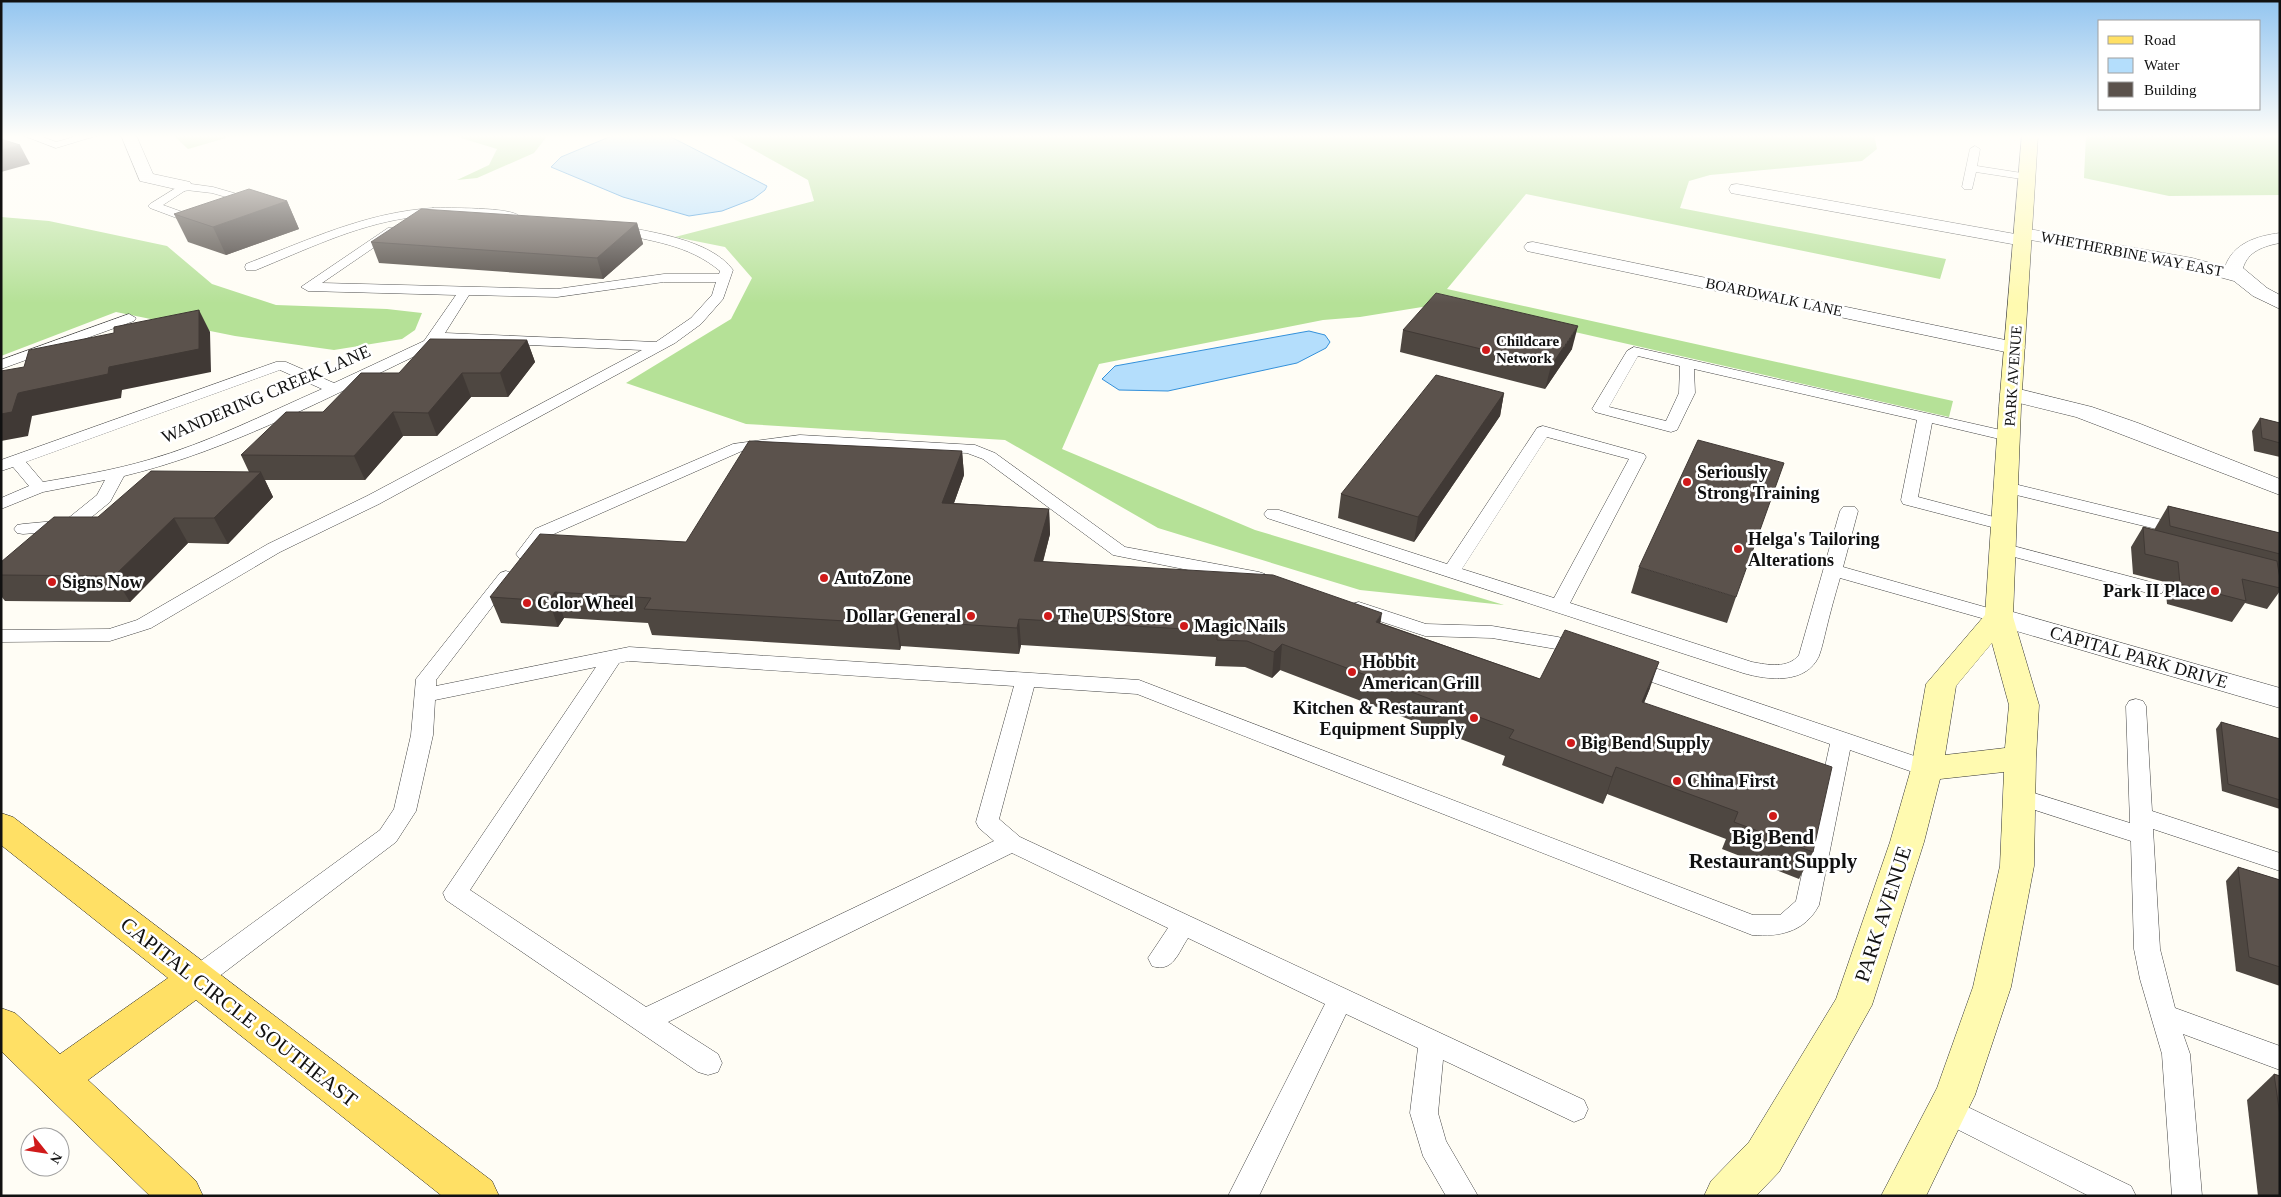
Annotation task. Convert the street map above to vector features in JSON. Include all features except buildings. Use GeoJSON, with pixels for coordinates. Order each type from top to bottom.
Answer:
{"type":"FeatureCollection","features":[{"type":"Feature","properties":{"kind":"main road","name":"PARK AVENUE"},"geometry":{"type":"LineString","coordinates":[[1903,1196],[1955,1095],[1992,986],[2017,866],[2018,796],[2024,706],[1998,617],[2009,415],[2027,191]]}},
{"type":"Feature","properties":{"kind":"main road","name":"PARK AVENUE"},"geometry":{"type":"LineString","coordinates":[[1726,1196],[1764,1158],[1853,1005],[1907,842],[1927,769],[1941,684],[1998,617]]}},
{"type":"Feature","properties":{"kind":"main road"},"geometry":{"type":"LineString","coordinates":[[1927,769],[2020,758]]}},
{"type":"Feature","properties":{"kind":"main road","name":"CAPITAL CIRCLE SOUTHEAST"},"geometry":{"type":"LineString","coordinates":[[1,826],[477,1196]]}},
{"type":"Feature","properties":{"kind":"main road"},"geometry":{"type":"LineString","coordinates":[[58,1079],[196,978]]}},
{"type":"Feature","properties":{"kind":"main road"},"geometry":{"type":"LineString","coordinates":[[1,1024],[181,1196]]}},
{"type":"Feature","properties":{"kind":"street","name":"WHETHERBINE WAY EAST"},"geometry":{"type":"LineString","coordinates":[[1748,191],[2023,239],[2193,273],[2241,277],[2260,292],[2280,303]]}},
{"type":"Feature","properties":{"kind":"street"},"geometry":{"type":"LineString","coordinates":[[2241,277],[2234,268],[2236,259],[2244,250],[2280,238]]}},
{"type":"Feature","properties":{"kind":"street","name":"BOARDWALK LANE"},"geometry":{"type":"LineString","coordinates":[[1533,247],[2015,348]]}},
{"type":"Feature","properties":{"kind":"street"},"geometry":{"type":"LineString","coordinates":[[2009,415],[2194,454],[2280,488]]}},
{"type":"Feature","properties":{"kind":"street","name":"CAPITAL PARK DRIVE"},"geometry":{"type":"LineString","coordinates":[[1998,617],[2280,698]]}},
{"type":"Feature","properties":{"kind":"lane"},"geometry":{"type":"LineString","coordinates":[[177,191],[154,206],[209,226]]}},
{"type":"Feature","properties":{"kind":"lane"},"geometry":{"type":"LineString","coordinates":[[216,191],[265,205]]}},
{"type":"Feature","properties":{"kind":"lane"},"geometry":{"type":"LineString","coordinates":[[251,267],[365,224],[418,213],[468,211],[526,218]]}},
{"type":"Feature","properties":{"kind":"lane"},"geometry":{"type":"LineString","coordinates":[[418,213],[308,287],[557,293],[664,278],[724,278]]}},
{"type":"Feature","properties":{"kind":"lane"},"geometry":{"type":"LineString","coordinates":[[1,636],[110,635],[144,624],[274,548],[373,500],[660,346],[696,321],[718,296],[727,270],[717,261],[690,247],[602,226]]}},
{"type":"Feature","properties":{"kind":"lane"},"geometry":{"type":"LineString","coordinates":[[431,340],[444,325],[465,291]]}},
{"type":"Feature","properties":{"kind":"lane"},"geometry":{"type":"LineString","coordinates":[[1,365],[130,318]]}},
{"type":"Feature","properties":{"kind":"lane"},"geometry":{"type":"LineString","coordinates":[[431,340],[660,346]]}},
{"type":"Feature","properties":{"kind":"lane","name":"WANDERING CREEK LANE"},"geometry":{"type":"LineString","coordinates":[[1,504],[39,488],[154,464],[215,442],[334,389],[431,340]]}},
{"type":"Feature","properties":{"kind":"lane"},"geometry":{"type":"LineString","coordinates":[[1687,363],[1687,393],[1670,427],[1600,409],[1634,351],[1687,363],[1925,417],[2009,415]]}},
{"type":"Feature","properties":{"kind":"lane"},"geometry":{"type":"LineString","coordinates":[[8,464],[281,365],[334,389]]}},
{"type":"Feature","properties":{"kind":"lane"},"geometry":{"type":"LineString","coordinates":[[1925,417],[1909,500],[2003,537],[2155,589]]}},
{"type":"Feature","properties":{"kind":"lane"},"geometry":{"type":"LineString","coordinates":[[1452,572],[1543,431],[1638,457],[1560,607]]}},
{"type":"Feature","properties":{"kind":"lane"},"geometry":{"type":"LineString","coordinates":[[196,978],[388,836],[405,811],[422,736],[426,679],[541,533],[740,447],[800,440],[969,448],[989,456],[1119,550],[1275,581]]}},
{"type":"Feature","properties":{"kind":"lane"},"geometry":{"type":"LineString","coordinates":[[8,464],[39,488]]}},
{"type":"Feature","properties":{"kind":"lane"},"geometry":{"type":"LineString","coordinates":[[23,529],[71,525],[104,498],[118,472]]}},
{"type":"Feature","properties":{"kind":"lane"},"geometry":{"type":"LineString","coordinates":[[2006,487],[2198,535]]}},
{"type":"Feature","properties":{"kind":"lane"},"geometry":{"type":"LineString","coordinates":[[1273,514],[1750,668],[1768,672],[1783,671],[1805,663],[1809,656],[1849,511]]}},
{"type":"Feature","properties":{"kind":"lane"},"geometry":{"type":"LineString","coordinates":[[1833,570],[1998,617]]}},
{"type":"Feature","properties":{"kind":"lane"},"geometry":{"type":"LineString","coordinates":[[1341,602],[1425,630],[1492,632],[1558,643],[1596,656]]}},
{"type":"Feature","properties":{"kind":"lane"},"geometry":{"type":"LineString","coordinates":[[426,695],[629,654],[1139,687],[1752,924],[1779,927],[1797,917],[1807,905],[1841,740]]}},
{"type":"Feature","properties":{"kind":"lane"},"geometry":{"type":"LineString","coordinates":[[613,657],[455,893],[708,1063]]}},
{"type":"Feature","properties":{"kind":"lane"},"geometry":{"type":"LineString","coordinates":[[1615,662],[1927,769]]}},
{"type":"Feature","properties":{"kind":"lane"},"geometry":{"type":"LineString","coordinates":[[1026,680],[987,822],[1012,843],[1574,1109]]}},
{"type":"Feature","properties":{"kind":"lane"},"geometry":{"type":"LineString","coordinates":[[2136,706],[2147,949],[2153,979],[2176,1054],[2187,1196]]}},
{"type":"Feature","properties":{"kind":"lane"},"geometry":{"type":"LineString","coordinates":[[2018,796],[2280,862]]}},
{"type":"Feature","properties":{"kind":"lane"},"geometry":{"type":"LineString","coordinates":[[645,1020],[1012,843]]}},
{"type":"Feature","properties":{"kind":"lane"},"geometry":{"type":"LineString","coordinates":[[1161,958],[1184,924]]}},
{"type":"Feature","properties":{"kind":"lane"},"geometry":{"type":"LineString","coordinates":[[1243,1196],[1341,998]]}},
{"type":"Feature","properties":{"kind":"lane"},"geometry":{"type":"LineString","coordinates":[[2165,1016],[2280,1058]]}},
{"type":"Feature","properties":{"kind":"lane"},"geometry":{"type":"LineString","coordinates":[[1432,1042],[1424,1113],[1433,1146],[1463,1196]]}},
{"type":"Feature","properties":{"kind":"lane"},"geometry":{"type":"LineString","coordinates":[[1947,1110],[2121,1196]]}},
{"type":"Feature","properties":{"kind":"green space"},"geometry":{"type":"Polygon","coordinates":[[[811,191],[1686,191],[1680,208],[1946,259],[1940,279],[1526,194],[1447,289],[1953,401],[1949,417],[1447,303],[1360,317],[1323,320],[1099,364],[1062,449],[1255,530],[1504,605],[1360,590],[1158,528],[1005,440],[746,424],[626,383],[731,319],[752,278],[725,247],[675,237],[814,201],[811,191]]]}},
{"type":"Feature","properties":{"kind":"green space"},"geometry":{"type":"Polygon","coordinates":[[[2145,191],[2280,191],[2280,195],[2169,196],[2145,191]]]}},
{"type":"Feature","properties":{"kind":"green space"},"geometry":{"type":"Polygon","coordinates":[[[1,217],[49,221],[167,246],[212,284],[276,305],[387,309],[422,313],[415,330],[402,339],[334,350],[235,336],[116,312],[1,356],[1,217]]]}},
{"type":"Feature","properties":{"kind":"water"},"geometry":{"type":"Polygon","coordinates":[[[608,191],[764,191],[753,199],[722,211],[689,216],[608,191]]]}},
{"type":"Feature","properties":{"kind":"water"},"geometry":{"type":"Polygon","coordinates":[[[1309,331],[1325,335],[1330,342],[1326,348],[1297,363],[1168,391],[1119,390],[1102,379],[1115,366],[1309,331]]]}},
{"type":"Feature","properties":{"kind":"place","name":"Childcare Network"},"geometry":{"type":"Point","coordinates":[1486,350]}},
{"type":"Feature","properties":{"kind":"place","name":"Seriously Strong Training"},"geometry":{"type":"Point","coordinates":[1687,482]}},
{"type":"Feature","properties":{"kind":"place","name":"Helga's Tailoring Alterations"},"geometry":{"type":"Point","coordinates":[1738,549]}},
{"type":"Feature","properties":{"kind":"place","name":"AutoZone"},"geometry":{"type":"Point","coordinates":[824,578]}},
{"type":"Feature","properties":{"kind":"place","name":"Signs Now"},"geometry":{"type":"Point","coordinates":[52,582]}},
{"type":"Feature","properties":{"kind":"place","name":"Park II Place"},"geometry":{"type":"Point","coordinates":[2215,591]}},
{"type":"Feature","properties":{"kind":"place","name":"Color Wheel"},"geometry":{"type":"Point","coordinates":[527,603]}},
{"type":"Feature","properties":{"kind":"place","name":"Dollar General"},"geometry":{"type":"Point","coordinates":[971,616]}},
{"type":"Feature","properties":{"kind":"place","name":"The UPS Store"},"geometry":{"type":"Point","coordinates":[1048,616]}},
{"type":"Feature","properties":{"kind":"place","name":"Magic Nails"},"geometry":{"type":"Point","coordinates":[1184,626]}},
{"type":"Feature","properties":{"kind":"place","name":"Hobbit American Grill"},"geometry":{"type":"Point","coordinates":[1352,672]}},
{"type":"Feature","properties":{"kind":"place","name":"Kitchen & Restaurant Equipment Supply"},"geometry":{"type":"Point","coordinates":[1474,718]}},
{"type":"Feature","properties":{"kind":"place","name":"Big Bend Supply"},"geometry":{"type":"Point","coordinates":[1571,743]}},
{"type":"Feature","properties":{"kind":"place","name":"China First"},"geometry":{"type":"Point","coordinates":[1677,781]}},
{"type":"Feature","properties":{"kind":"place","name":"Big Bend Restaurant Supply"},"geometry":{"type":"Point","coordinates":[1773,816]}}]}
